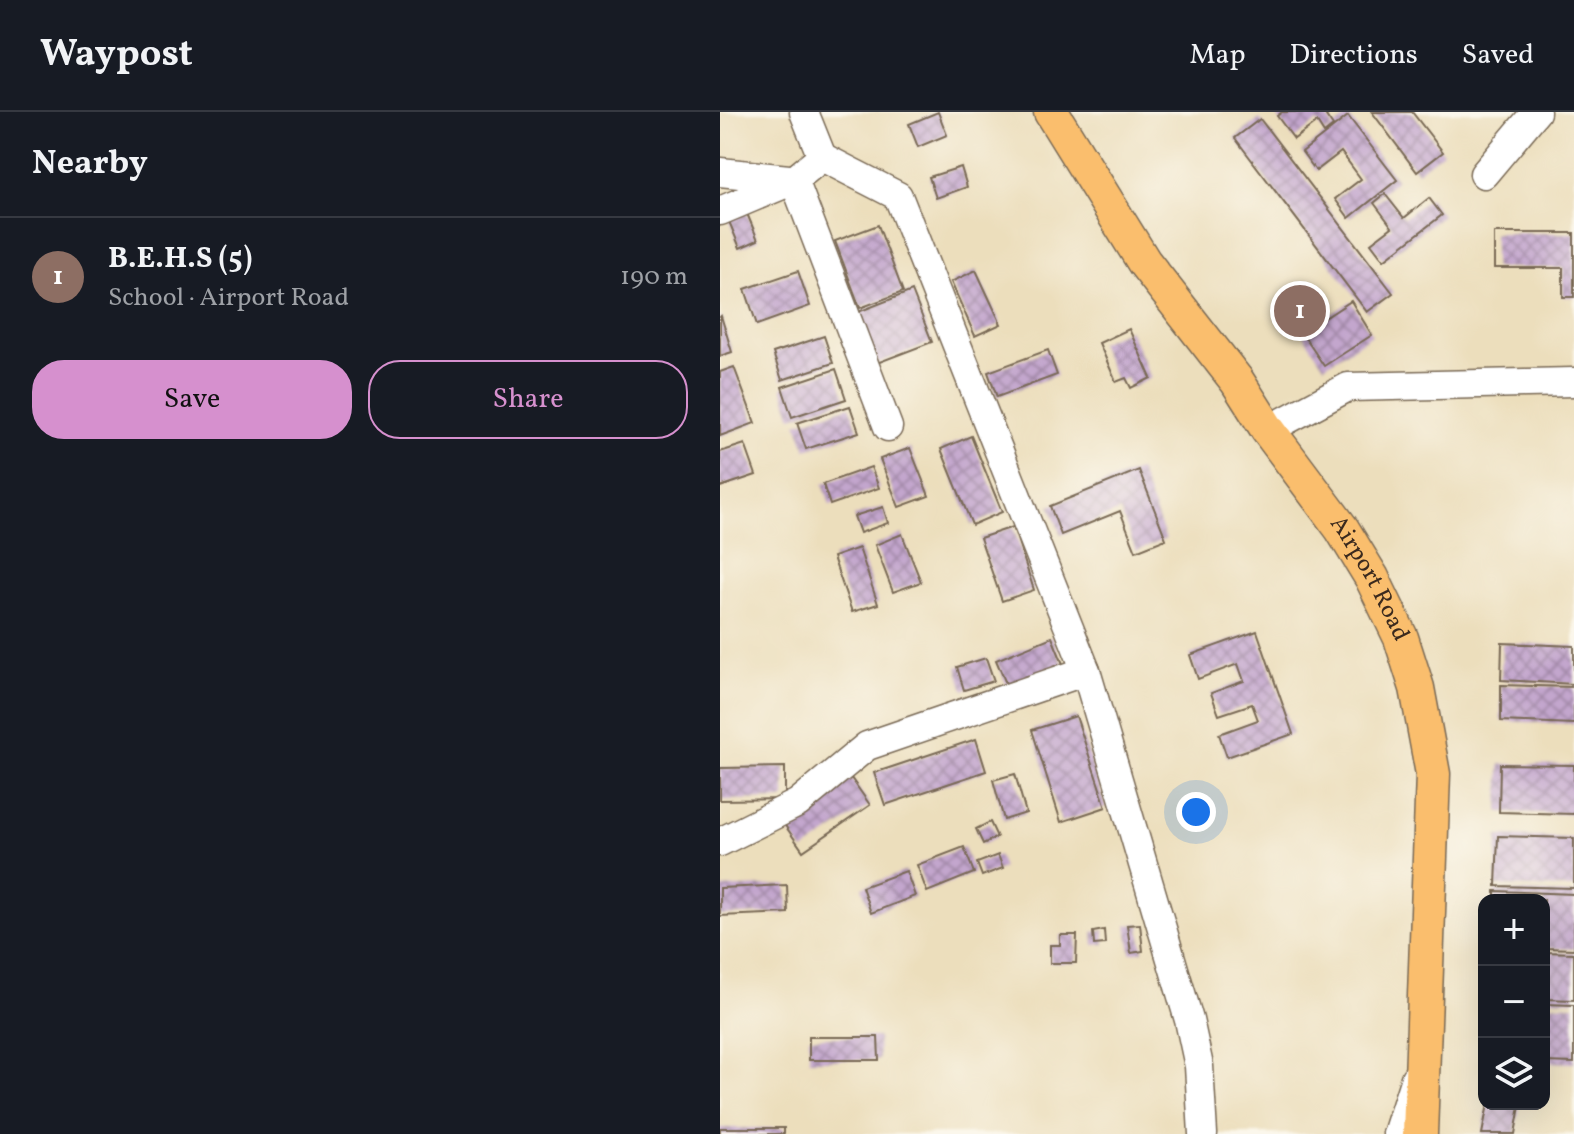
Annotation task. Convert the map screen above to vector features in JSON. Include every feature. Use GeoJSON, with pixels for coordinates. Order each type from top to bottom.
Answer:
{"type":"FeatureCollection","features":[{"type":"Feature","properties":{"kind":"main road","name":"Airport Road"},"geometry":{"type":"LineString","coordinates":[[1051,112],[1144,262],[1237,381],[1268,430],[1342,529],[1372,578],[1401,638],[1417,688],[1433,774],[1420,1134]]}},
{"type":"Feature","properties":{"kind":"street"},"geometry":{"type":"LineString","coordinates":[[804,112],[822,157],[898,196],[1086,671],[1189,1020],[1199,1066],[1203,1134]]}},
{"type":"Feature","properties":{"kind":"street"},"geometry":{"type":"LineString","coordinates":[[1484,174],[1536,112]]}},
{"type":"Feature","properties":{"kind":"street"},"geometry":{"type":"LineString","coordinates":[[720,211],[794,180],[822,157]]}},
{"type":"Feature","properties":{"kind":"street"},"geometry":{"type":"LineString","coordinates":[[720,172],[794,180]]}},
{"type":"Feature","properties":{"kind":"street"},"geometry":{"type":"LineString","coordinates":[[794,180],[888,427]]}},
{"type":"Feature","properties":{"kind":"street"},"geometry":{"type":"LineString","coordinates":[[1268,430],[1348,387],[1574,382]]}},
{"type":"Feature","properties":{"kind":"street"},"geometry":{"type":"LineString","coordinates":[[720,842],[798,803],[867,746],[1086,671]]}},
{"type":"Feature","properties":{"kind":"street"},"geometry":{"type":"LineString","coordinates":[[1397,1134],[1423,1049]]}},
{"type":"Feature","properties":{"kind":"building"},"geometry":{"type":"Polygon","coordinates":[[[938,112],[947,135],[918,147],[909,124],[938,112]]]}},
{"type":"Feature","properties":{"kind":"building"},"geometry":{"type":"Polygon","coordinates":[[[1282,112],[1331,112],[1326,116],[1333,126],[1324,133],[1317,122],[1294,139],[1277,116],[1282,112]]]}},
{"type":"Feature","properties":{"kind":"building"},"geometry":{"type":"Polygon","coordinates":[[[1372,112],[1412,112],[1443,152],[1417,172],[1372,112]]]}},
{"type":"Feature","properties":{"kind":"building"},"geometry":{"type":"Polygon","coordinates":[[[1348,116],[1397,180],[1349,218],[1335,199],[1361,179],[1341,152],[1316,171],[1302,152],[1348,116]]]}},
{"type":"Feature","properties":{"kind":"building"},"geometry":{"type":"Polygon","coordinates":[[[1260,119],[1393,293],[1367,312],[1235,138],[1260,119]]]}},
{"type":"Feature","properties":{"kind":"building"},"geometry":{"type":"Polygon","coordinates":[[[961,167],[967,187],[936,198],[929,177],[961,167]]]}},
{"type":"Feature","properties":{"kind":"building"},"geometry":{"type":"Polygon","coordinates":[[[1385,194],[1404,218],[1429,198],[1442,215],[1384,260],[1371,243],[1392,227],[1374,203],[1385,194]]]}},
{"type":"Feature","properties":{"kind":"building"},"geometry":{"type":"Polygon","coordinates":[[[746,211],[758,240],[740,248],[728,219],[746,211]]]}},
{"type":"Feature","properties":{"kind":"building"},"geometry":{"type":"Polygon","coordinates":[[[878,225],[903,292],[860,308],[835,241],[878,225]]]}},
{"type":"Feature","properties":{"kind":"building"},"geometry":{"type":"Polygon","coordinates":[[[1494,233],[1574,233],[1574,297],[1563,297],[1563,268],[1494,268],[1494,233]]]}},
{"type":"Feature","properties":{"kind":"building"},"geometry":{"type":"Polygon","coordinates":[[[976,270],[1001,324],[975,336],[951,282],[976,270]]]}},
{"type":"Feature","properties":{"kind":"building"},"geometry":{"type":"Polygon","coordinates":[[[798,271],[810,306],[757,325],[745,289],[798,271]]]}},
{"type":"Feature","properties":{"kind":"building"},"geometry":{"type":"Polygon","coordinates":[[[912,291],[932,342],[877,363],[858,312],[912,291]]]}},
{"type":"Feature","properties":{"kind":"building"},"geometry":{"type":"Polygon","coordinates":[[[1351,301],[1372,335],[1324,366],[1302,333],[1351,301]]]}},
{"type":"Feature","properties":{"kind":"building"},"geometry":{"type":"Polygon","coordinates":[[[720,317],[732,352],[720,356],[720,317]]]}},
{"type":"Feature","properties":{"kind":"building"},"geometry":{"type":"Polygon","coordinates":[[[1129,329],[1151,378],[1131,388],[1126,378],[1116,382],[1099,343],[1129,329]]]}},
{"type":"Feature","properties":{"kind":"building"},"geometry":{"type":"Polygon","coordinates":[[[824,336],[833,363],[782,380],[773,353],[824,336]]]}},
{"type":"Feature","properties":{"kind":"building"},"geometry":{"type":"Polygon","coordinates":[[[1048,350],[1057,375],[997,397],[988,372],[1048,350]]]}},
{"type":"Feature","properties":{"kind":"building"},"geometry":{"type":"Polygon","coordinates":[[[734,367],[755,423],[720,436],[720,372],[734,367]]]}},
{"type":"Feature","properties":{"kind":"building"},"geometry":{"type":"Polygon","coordinates":[[[836,369],[846,399],[792,417],[782,387],[836,369]]]}},
{"type":"Feature","properties":{"kind":"building"},"geometry":{"type":"Polygon","coordinates":[[[850,406],[859,432],[806,449],[797,423],[850,406]]]}},
{"type":"Feature","properties":{"kind":"building"},"geometry":{"type":"Polygon","coordinates":[[[971,436],[1002,512],[972,525],[941,449],[971,436]]]}},
{"type":"Feature","properties":{"kind":"building"},"geometry":{"type":"Polygon","coordinates":[[[745,444],[756,475],[720,487],[720,452],[745,444]]]}},
{"type":"Feature","properties":{"kind":"building"},"geometry":{"type":"Polygon","coordinates":[[[910,448],[929,496],[899,507],[880,459],[910,448]]]}},
{"type":"Feature","properties":{"kind":"building"},"geometry":{"type":"Polygon","coordinates":[[[871,467],[879,488],[830,505],[823,484],[871,467]]]}},
{"type":"Feature","properties":{"kind":"building"},"geometry":{"type":"Polygon","coordinates":[[[1139,470],[1166,539],[1136,551],[1120,511],[1061,535],[1050,506],[1139,470]]]}},
{"type":"Feature","properties":{"kind":"building"},"geometry":{"type":"Polygon","coordinates":[[[883,507],[888,523],[860,533],[854,516],[883,507]]]}},
{"type":"Feature","properties":{"kind":"building"},"geometry":{"type":"Polygon","coordinates":[[[1013,527],[1034,590],[1002,601],[980,538],[1013,527]]]}},
{"type":"Feature","properties":{"kind":"building"},"geometry":{"type":"Polygon","coordinates":[[[902,534],[921,582],[893,592],[875,545],[902,534]]]}},
{"type":"Feature","properties":{"kind":"building"},"geometry":{"type":"Polygon","coordinates":[[[859,548],[878,604],[852,612],[833,557],[859,548]]]}},
{"type":"Feature","properties":{"kind":"building"},"geometry":{"type":"Polygon","coordinates":[[[1257,631],[1293,734],[1227,757],[1219,734],[1258,720],[1252,704],[1219,715],[1211,693],[1244,681],[1238,664],[1198,679],[1190,655],[1257,631]]]}},
{"type":"Feature","properties":{"kind":"building"},"geometry":{"type":"Polygon","coordinates":[[[1052,637],[1063,664],[1007,686],[996,660],[1052,637]]]}},
{"type":"Feature","properties":{"kind":"building"},"geometry":{"type":"Polygon","coordinates":[[[1502,643],[1574,646],[1574,684],[1501,680],[1502,643]]]}},
{"type":"Feature","properties":{"kind":"building"},"geometry":{"type":"Polygon","coordinates":[[[986,658],[994,681],[964,690],[957,667],[986,658]]]}},
{"type":"Feature","properties":{"kind":"building"},"geometry":{"type":"Polygon","coordinates":[[[1501,685],[1574,687],[1574,724],[1501,721],[1501,685]]]}},
{"type":"Feature","properties":{"kind":"building"},"geometry":{"type":"Polygon","coordinates":[[[1076,716],[1106,807],[1061,822],[1032,730],[1076,716]]]}},
{"type":"Feature","properties":{"kind":"building"},"geometry":{"type":"Polygon","coordinates":[[[976,739],[986,771],[885,805],[874,773],[976,739]]]}},
{"type":"Feature","properties":{"kind":"building"},"geometry":{"type":"Polygon","coordinates":[[[1500,764],[1574,765],[1574,814],[1499,812],[1500,764]]]}},
{"type":"Feature","properties":{"kind":"building"},"geometry":{"type":"Polygon","coordinates":[[[785,767],[785,799],[720,800],[720,768],[785,767]]]}},
{"type":"Feature","properties":{"kind":"building"},"geometry":{"type":"Polygon","coordinates":[[[1015,774],[1026,813],[1004,820],[993,780],[1015,774]]]}},
{"type":"Feature","properties":{"kind":"building"},"geometry":{"type":"Polygon","coordinates":[[[851,778],[870,805],[803,851],[784,824],[851,778]]]}},
{"type":"Feature","properties":{"kind":"building"},"geometry":{"type":"Polygon","coordinates":[[[990,822],[997,837],[983,844],[976,829],[990,822]]]}},
{"type":"Feature","properties":{"kind":"building"},"geometry":{"type":"Polygon","coordinates":[[[1498,836],[1574,838],[1574,888],[1496,886],[1498,836]]]}},
{"type":"Feature","properties":{"kind":"building"},"geometry":{"type":"Polygon","coordinates":[[[964,847],[974,873],[927,892],[917,865],[964,847]]]}},
{"type":"Feature","properties":{"kind":"building"},"geometry":{"type":"Polygon","coordinates":[[[998,855],[1003,868],[982,876],[977,863],[998,855]]]}},
{"type":"Feature","properties":{"kind":"building"},"geometry":{"type":"Polygon","coordinates":[[[906,871],[915,896],[871,913],[862,887],[906,871]]]}},
{"type":"Feature","properties":{"kind":"building"},"geometry":{"type":"Polygon","coordinates":[[[787,885],[788,913],[720,916],[720,888],[787,885]]]}},
{"type":"Feature","properties":{"kind":"building"},"geometry":{"type":"Polygon","coordinates":[[[1495,891],[1574,894],[1574,949],[1550,948],[1550,894],[1495,894],[1495,891]]]}},
{"type":"Feature","properties":{"kind":"building"},"geometry":{"type":"Polygon","coordinates":[[[1140,924],[1143,951],[1131,953],[1127,925],[1140,924]]]}},
{"type":"Feature","properties":{"kind":"building"},"geometry":{"type":"Polygon","coordinates":[[[1104,930],[1105,944],[1094,945],[1093,932],[1104,930]]]}},
{"type":"Feature","properties":{"kind":"building"},"geometry":{"type":"Polygon","coordinates":[[[1060,935],[1077,935],[1076,963],[1050,963],[1050,945],[1060,945],[1060,935]]]}},
{"type":"Feature","properties":{"kind":"building"},"geometry":{"type":"Polygon","coordinates":[[[1550,952],[1574,953],[1574,1000],[1550,999],[1550,952]]]}},
{"type":"Feature","properties":{"kind":"building"},"geometry":{"type":"Polygon","coordinates":[[[1550,1004],[1574,1005],[1574,1063],[1550,1062],[1550,1004]]]}},
{"type":"Feature","properties":{"kind":"building"},"geometry":{"type":"Polygon","coordinates":[[[809,1037],[878,1037],[879,1060],[809,1060],[809,1037]]]}},
{"type":"Feature","properties":{"kind":"building"},"geometry":{"type":"Polygon","coordinates":[[[1487,1110],[1519,1110],[1515,1134],[1482,1134],[1487,1110]]]}},
{"type":"Feature","properties":{"kind":"building"},"geometry":{"type":"Polygon","coordinates":[[[720,1128],[784,1128],[784,1134],[720,1134],[720,1128]]]}},
{"type":"Feature","properties":{"kind":"place","name":"B.E.H.S (5)"},"geometry":{"type":"Point","coordinates":[1300,311]}}]}
